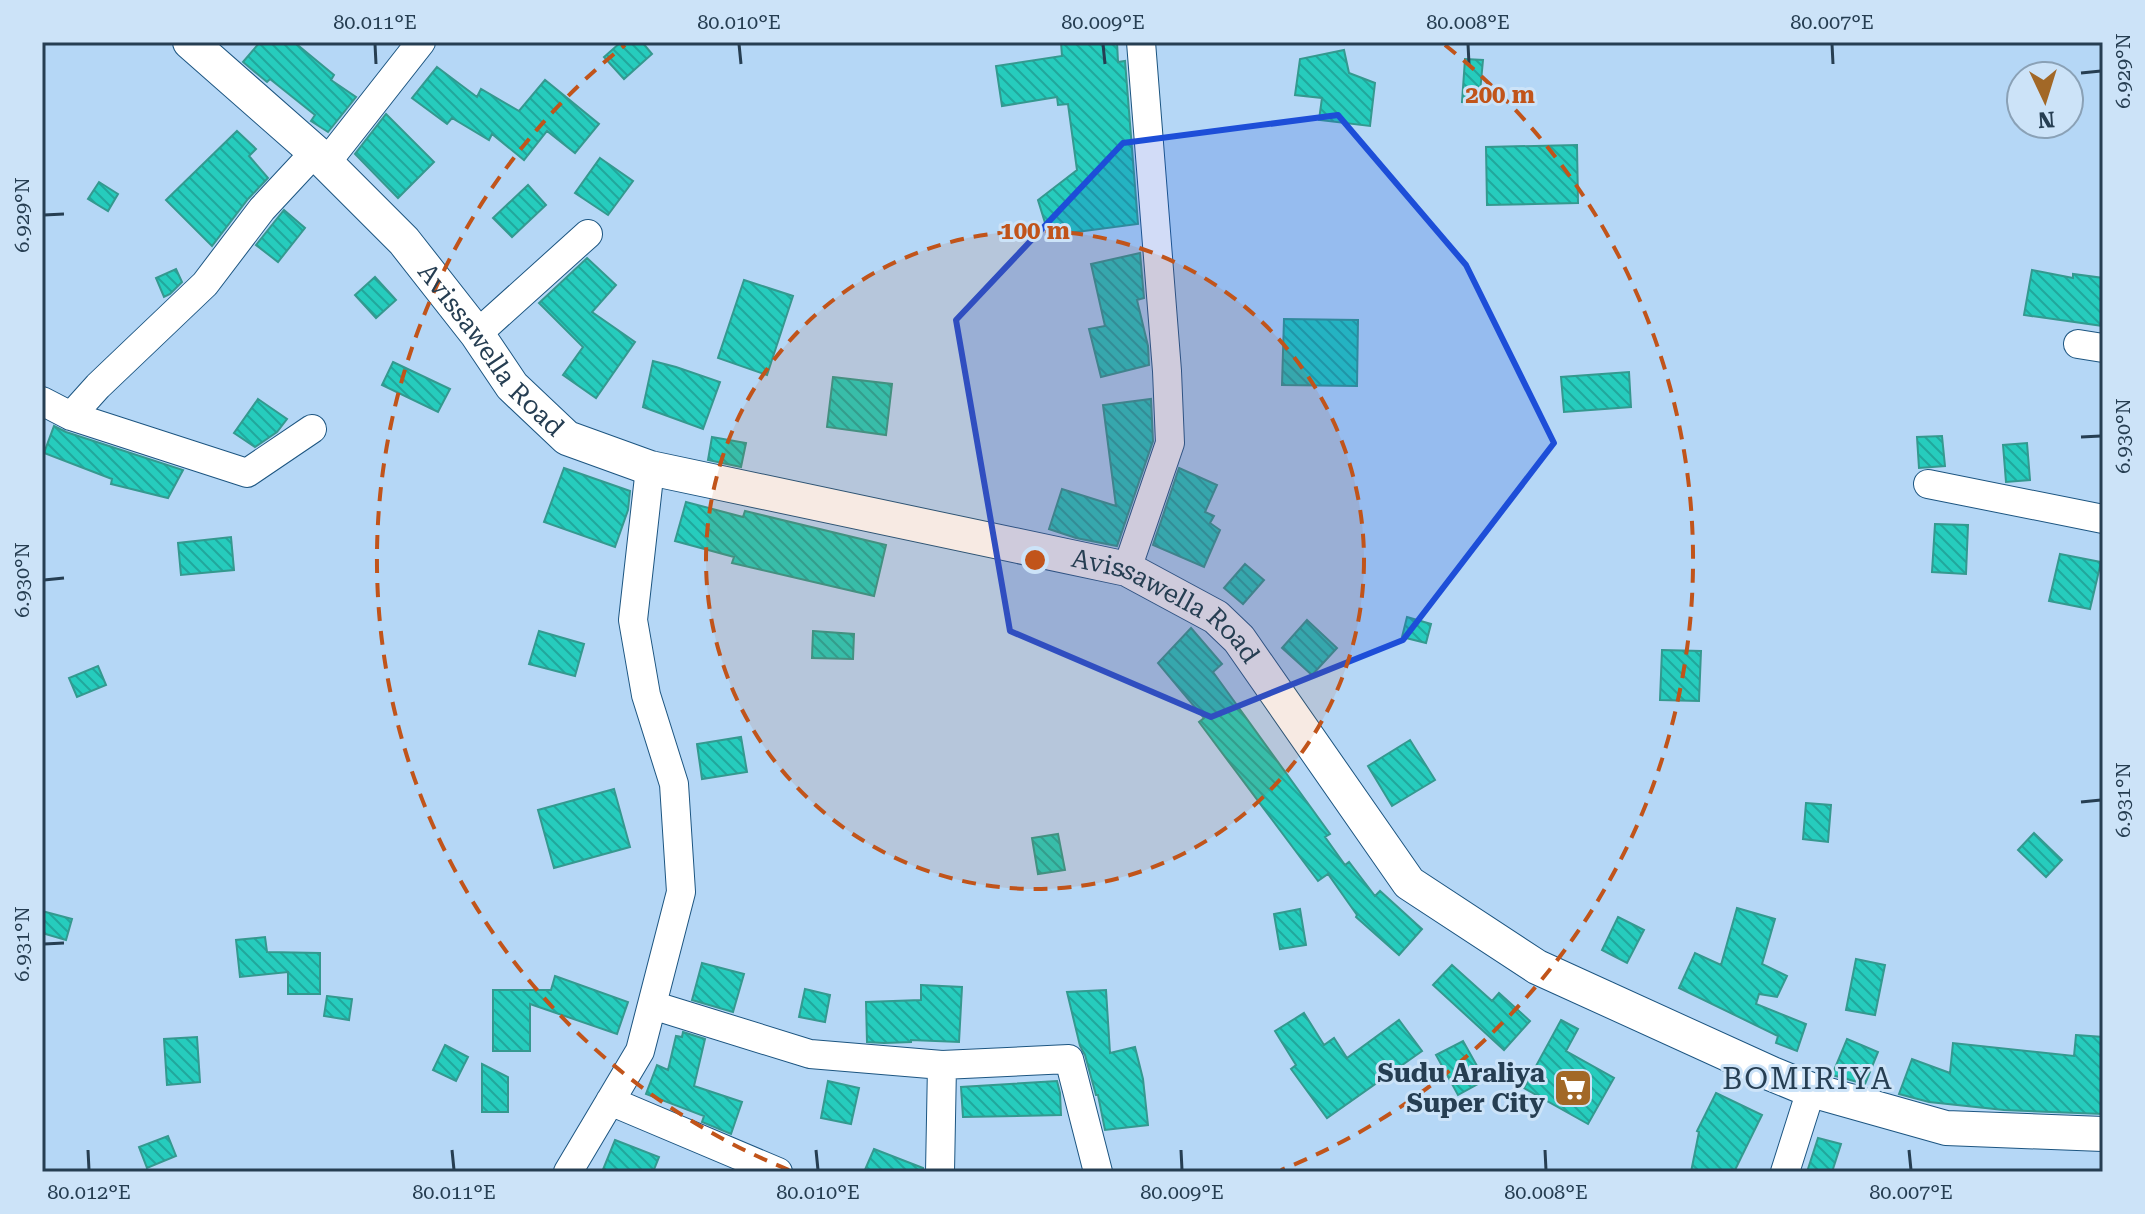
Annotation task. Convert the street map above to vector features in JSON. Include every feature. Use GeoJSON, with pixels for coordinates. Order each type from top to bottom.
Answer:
{"type":"FeatureCollection","features":[{"type":"Feature","properties":{"kind":"main road","name":"Avissawella Road"},"geometry":{"type":"LineString","coordinates":[[190,42],[320,157],[404,241],[477,334],[512,386],[567,438],[650,468],[1127,569],[1216,617],[1239,639],[1409,883],[1537,967],[1811,1090],[1946,1128],[2103,1134]]}},
{"type":"Feature","properties":{"kind":"street"},"geometry":{"type":"LineString","coordinates":[[71,416],[98,386],[205,284],[262,209],[320,157],[421,42]]}},
{"type":"Feature","properties":{"kind":"street"},"geometry":{"type":"LineString","coordinates":[[1127,569],[1170,443],[1141,42]]}},
{"type":"Feature","properties":{"kind":"street"},"geometry":{"type":"LineString","coordinates":[[477,334],[588,234]]}},
{"type":"Feature","properties":{"kind":"street"},"geometry":{"type":"LineString","coordinates":[[42,401],[71,416],[247,473],[312,429]]}},
{"type":"Feature","properties":{"kind":"street"},"geometry":{"type":"LineString","coordinates":[[568,1172],[640,1051],[681,892],[674,784],[646,695],[633,620],[650,468]]}},
{"type":"Feature","properties":{"kind":"street"},"geometry":{"type":"LineString","coordinates":[[1928,484],[2103,519]]}},
{"type":"Feature","properties":{"kind":"street"},"geometry":{"type":"LineString","coordinates":[[652,1005],[810,1054],[942,1065],[1069,1059],[1098,1172]]}},
{"type":"Feature","properties":{"kind":"street"},"geometry":{"type":"LineString","coordinates":[[940,1172],[942,1065]]}},
{"type":"Feature","properties":{"kind":"street"},"geometry":{"type":"LineString","coordinates":[[1785,1172],[1811,1090]]}},
{"type":"Feature","properties":{"kind":"street"},"geometry":{"type":"LineString","coordinates":[[610,1101],[778,1172]]}},
{"type":"Feature","properties":{"kind":"highlighted area"},"geometry":{"type":"Polygon","coordinates":[[[1338,115],[1466,265],[1554,443],[1403,640],[1211,717],[1010,631],[956,320],[1123,143],[1338,115]]]}},
{"type":"Feature","properties":{"kind":"building"},"geometry":{"type":"Polygon","coordinates":[[[260,42],[294,42],[334,75],[331,80],[356,97],[328,132],[311,121],[315,115],[243,62],[260,42]]]}},
{"type":"Feature","properties":{"kind":"building"},"geometry":{"type":"Polygon","coordinates":[[[621,42],[642,42],[652,54],[624,79],[604,57],[621,42]]]}},
{"type":"Feature","properties":{"kind":"building"},"geometry":{"type":"Polygon","coordinates":[[[1061,42],[1117,42],[1118,62],[1125,61],[1138,224],[1069,233],[1050,239],[1038,200],[1077,170],[1068,104],[1058,105],[1057,97],[1002,106],[996,66],[1062,56],[1061,42]]]}},
{"type":"Feature","properties":{"kind":"building"},"geometry":{"type":"Polygon","coordinates":[[[1344,50],[1349,73],[1375,83],[1370,126],[1319,120],[1322,98],[1295,95],[1300,59],[1344,50]]]}},
{"type":"Feature","properties":{"kind":"building"},"geometry":{"type":"Polygon","coordinates":[[[1465,59],[1483,60],[1479,103],[1462,102],[1465,59]]]}},
{"type":"Feature","properties":{"kind":"building"},"geometry":{"type":"Polygon","coordinates":[[[437,67],[477,97],[481,89],[519,111],[545,80],[599,124],[575,153],[547,131],[524,160],[492,134],[489,140],[452,118],[447,124],[412,98],[437,67]]]}},
{"type":"Feature","properties":{"kind":"building"},"geometry":{"type":"Polygon","coordinates":[[[386,114],[434,162],[398,198],[355,154],[386,114]]]}},
{"type":"Feature","properties":{"kind":"building"},"geometry":{"type":"Polygon","coordinates":[[[237,131],[256,149],[249,156],[268,178],[212,246],[166,200],[237,131]]]}},
{"type":"Feature","properties":{"kind":"building"},"geometry":{"type":"Polygon","coordinates":[[[1577,145],[1578,203],[1487,205],[1486,147],[1577,145]]]}},
{"type":"Feature","properties":{"kind":"building"},"geometry":{"type":"Polygon","coordinates":[[[600,158],[633,181],[608,215],[575,193],[600,158]]]}},
{"type":"Feature","properties":{"kind":"building"},"geometry":{"type":"Polygon","coordinates":[[[99,182],[118,194],[108,211],[88,199],[99,182]]]}},
{"type":"Feature","properties":{"kind":"building"},"geometry":{"type":"Polygon","coordinates":[[[528,185],[546,205],[512,237],[493,218],[528,185]]]}},
{"type":"Feature","properties":{"kind":"building"},"geometry":{"type":"Polygon","coordinates":[[[284,210],[305,228],[278,262],[256,245],[284,210]]]}},
{"type":"Feature","properties":{"kind":"building"},"geometry":{"type":"Polygon","coordinates":[[[1140,253],[1144,298],[1137,300],[1148,346],[1149,365],[1101,377],[1089,329],[1105,326],[1091,264],[1140,253]]]}},
{"type":"Feature","properties":{"kind":"building"},"geometry":{"type":"Polygon","coordinates":[[[587,258],[616,285],[592,312],[635,342],[596,398],[563,375],[583,347],[539,303],[587,258]]]}},
{"type":"Feature","properties":{"kind":"building"},"geometry":{"type":"Polygon","coordinates":[[[176,269],[182,282],[164,297],[156,278],[176,269]]]}},
{"type":"Feature","properties":{"kind":"building"},"geometry":{"type":"Polygon","coordinates":[[[2032,270],[2073,278],[2073,274],[2103,278],[2103,326],[2024,315],[2032,270]]]}},
{"type":"Feature","properties":{"kind":"building"},"geometry":{"type":"Polygon","coordinates":[[[375,277],[396,300],[376,318],[355,295],[375,277]]]}},
{"type":"Feature","properties":{"kind":"building"},"geometry":{"type":"Polygon","coordinates":[[[744,280],[793,296],[767,375],[718,358],[744,280]]]}},
{"type":"Feature","properties":{"kind":"building"},"geometry":{"type":"Polygon","coordinates":[[[1284,319],[1358,320],[1357,386],[1282,385],[1284,319]]]}},
{"type":"Feature","properties":{"kind":"building"},"geometry":{"type":"Polygon","coordinates":[[[653,361],[720,382],[703,429],[643,407],[653,361]]]}},
{"type":"Feature","properties":{"kind":"building"},"geometry":{"type":"Polygon","coordinates":[[[393,362],[450,389],[438,412],[382,385],[393,362]]]}},
{"type":"Feature","properties":{"kind":"building"},"geometry":{"type":"Polygon","coordinates":[[[1629,372],[1631,407],[1564,412],[1561,377],[1629,372]]]}},
{"type":"Feature","properties":{"kind":"building"},"geometry":{"type":"Polygon","coordinates":[[[833,377],[892,384],[886,435],[827,427],[833,377]]]}},
{"type":"Feature","properties":{"kind":"building"},"geometry":{"type":"Polygon","coordinates":[[[258,399],[287,419],[277,432],[255,447],[234,433],[258,399]]]}},
{"type":"Feature","properties":{"kind":"building"},"geometry":{"type":"Polygon","coordinates":[[[1151,399],[1153,441],[1117,546],[1049,529],[1062,489],[1116,506],[1103,405],[1151,399]]]}},
{"type":"Feature","properties":{"kind":"building"},"geometry":{"type":"Polygon","coordinates":[[[54,426],[183,470],[168,498],[111,484],[112,479],[44,453],[54,426]]]}},
{"type":"Feature","properties":{"kind":"building"},"geometry":{"type":"Polygon","coordinates":[[[1942,436],[1945,466],[1919,468],[1917,437],[1942,436]]]}},
{"type":"Feature","properties":{"kind":"building"},"geometry":{"type":"Polygon","coordinates":[[[712,437],[746,443],[741,467],[708,460],[712,437]]]}},
{"type":"Feature","properties":{"kind":"building"},"geometry":{"type":"Polygon","coordinates":[[[2027,443],[2030,480],[2006,482],[2003,445],[2027,443]]]}},
{"type":"Feature","properties":{"kind":"building"},"geometry":{"type":"Polygon","coordinates":[[[564,468],[630,491],[628,510],[615,547],[544,522],[564,468]]]}},
{"type":"Feature","properties":{"kind":"building"},"geometry":{"type":"Polygon","coordinates":[[[1179,468],[1217,485],[1205,512],[1214,516],[1210,523],[1220,530],[1204,567],[1153,545],[1179,468]]]}},
{"type":"Feature","properties":{"kind":"building"},"geometry":{"type":"Polygon","coordinates":[[[686,502],[743,517],[745,511],[886,545],[874,596],[732,563],[734,557],[675,541],[686,502]]]}},
{"type":"Feature","properties":{"kind":"building"},"geometry":{"type":"Polygon","coordinates":[[[1935,524],[1968,525],[1966,574],[1932,572],[1935,524]]]}},
{"type":"Feature","properties":{"kind":"building"},"geometry":{"type":"Polygon","coordinates":[[[231,537],[234,570],[181,575],[178,543],[231,537]]]}},
{"type":"Feature","properties":{"kind":"building"},"geometry":{"type":"Polygon","coordinates":[[[2060,554],[2101,562],[2090,609],[2049,601],[2060,554]]]}},
{"type":"Feature","properties":{"kind":"building"},"geometry":{"type":"Polygon","coordinates":[[[1245,564],[1264,580],[1243,604],[1224,588],[1245,564]]]}},
{"type":"Feature","properties":{"kind":"building"},"geometry":{"type":"Polygon","coordinates":[[[1407,617],[1431,624],[1426,643],[1402,637],[1407,617]]]}},
{"type":"Feature","properties":{"kind":"building"},"geometry":{"type":"Polygon","coordinates":[[[1307,620],[1337,648],[1312,675],[1282,648],[1307,620]]]}},
{"type":"Feature","properties":{"kind":"building"},"geometry":{"type":"Polygon","coordinates":[[[1191,628],[1222,664],[1213,672],[1330,834],[1325,837],[1345,865],[1349,862],[1375,896],[1380,891],[1422,929],[1399,955],[1356,917],[1328,874],[1318,881],[1199,722],[1204,718],[1158,663],[1191,628]]]}},
{"type":"Feature","properties":{"kind":"building"},"geometry":{"type":"Polygon","coordinates":[[[539,631],[584,644],[575,676],[529,664],[539,631]]]}},
{"type":"Feature","properties":{"kind":"building"},"geometry":{"type":"Polygon","coordinates":[[[813,631],[854,634],[853,659],[812,658],[813,631]]]}},
{"type":"Feature","properties":{"kind":"building"},"geometry":{"type":"Polygon","coordinates":[[[1662,650],[1701,651],[1699,701],[1660,700],[1662,650]]]}},
{"type":"Feature","properties":{"kind":"building"},"geometry":{"type":"Polygon","coordinates":[[[98,666],[106,685],[77,697],[69,678],[98,666]]]}},
{"type":"Feature","properties":{"kind":"building"},"geometry":{"type":"Polygon","coordinates":[[[741,737],[747,772],[702,779],[697,744],[741,737]]]}},
{"type":"Feature","properties":{"kind":"building"},"geometry":{"type":"Polygon","coordinates":[[[1410,740],[1435,780],[1392,806],[1368,766],[1410,740]]]}},
{"type":"Feature","properties":{"kind":"building"},"geometry":{"type":"Polygon","coordinates":[[[614,789],[630,847],[554,868],[538,810],[614,789]]]}},
{"type":"Feature","properties":{"kind":"building"},"geometry":{"type":"Polygon","coordinates":[[[1806,803],[1831,805],[1828,842],[1803,839],[1806,803]]]}},
{"type":"Feature","properties":{"kind":"building"},"geometry":{"type":"Polygon","coordinates":[[[2034,833],[2062,860],[2046,877],[2018,850],[2034,833]]]}},
{"type":"Feature","properties":{"kind":"building"},"geometry":{"type":"Polygon","coordinates":[[[1058,834],[1065,870],[1038,874],[1032,838],[1058,834]]]}},
{"type":"Feature","properties":{"kind":"building"},"geometry":{"type":"Polygon","coordinates":[[[1737,908],[1775,919],[1762,964],[1787,976],[1777,997],[1759,994],[1756,1004],[1806,1024],[1797,1051],[1776,1043],[1778,1036],[1679,988],[1695,953],[1721,965],[1737,908]]]}},
{"type":"Feature","properties":{"kind":"building"},"geometry":{"type":"Polygon","coordinates":[[[1300,909],[1306,945],[1280,949],[1274,914],[1300,909]]]}},
{"type":"Feature","properties":{"kind":"building"},"geometry":{"type":"Polygon","coordinates":[[[42,911],[72,919],[66,940],[42,933],[42,911]]]}},
{"type":"Feature","properties":{"kind":"building"},"geometry":{"type":"Polygon","coordinates":[[[1618,917],[1644,930],[1627,963],[1602,950],[1618,917]]]}},
{"type":"Feature","properties":{"kind":"building"},"geometry":{"type":"Polygon","coordinates":[[[265,937],[267,952],[320,953],[320,994],[288,994],[288,972],[240,977],[236,940],[265,937]]]}},
{"type":"Feature","properties":{"kind":"building"},"geometry":{"type":"Polygon","coordinates":[[[1856,959],[1885,965],[1875,1015],[1846,1010],[1856,959]]]}},
{"type":"Feature","properties":{"kind":"building"},"geometry":{"type":"Polygon","coordinates":[[[702,963],[744,974],[733,1012],[692,1000],[702,963]]]}},
{"type":"Feature","properties":{"kind":"building"},"geometry":{"type":"Polygon","coordinates":[[[1452,965],[1492,1001],[1499,993],[1530,1021],[1504,1050],[1433,985],[1452,965]]]}},
{"type":"Feature","properties":{"kind":"building"},"geometry":{"type":"Polygon","coordinates":[[[555,976],[628,1002],[617,1034],[530,1004],[530,1051],[493,1051],[493,990],[551,990],[555,976]]]}},
{"type":"Feature","properties":{"kind":"building"},"geometry":{"type":"Polygon","coordinates":[[[921,985],[962,987],[959,1042],[867,1042],[866,1002],[921,1000],[921,985]]]}},
{"type":"Feature","properties":{"kind":"building"},"geometry":{"type":"Polygon","coordinates":[[[805,989],[830,995],[825,1022],[799,1017],[805,989]]]}},
{"type":"Feature","properties":{"kind":"building"},"geometry":{"type":"Polygon","coordinates":[[[1106,990],[1110,1053],[1135,1047],[1143,1079],[1148,1125],[1105,1130],[1098,1095],[1080,1046],[1067,992],[1106,990]]]}},
{"type":"Feature","properties":{"kind":"building"},"geometry":{"type":"Polygon","coordinates":[[[327,996],[352,999],[349,1020],[324,1016],[327,996]]]}},
{"type":"Feature","properties":{"kind":"building"},"geometry":{"type":"Polygon","coordinates":[[[1304,1013],[1324,1045],[1334,1038],[1347,1058],[1399,1020],[1422,1051],[1327,1118],[1291,1069],[1296,1065],[1275,1031],[1304,1013]]]}},
{"type":"Feature","properties":{"kind":"building"},"geometry":{"type":"Polygon","coordinates":[[[1561,1020],[1578,1029],[1566,1051],[1614,1078],[1588,1124],[1524,1088],[1561,1020]]]}},
{"type":"Feature","properties":{"kind":"building"},"geometry":{"type":"Polygon","coordinates":[[[683,1032],[705,1039],[694,1086],[742,1102],[731,1134],[702,1122],[704,1116],[646,1094],[657,1065],[668,1070],[676,1036],[682,1037],[683,1032]]]}},
{"type":"Feature","properties":{"kind":"building"},"geometry":{"type":"Polygon","coordinates":[[[2076,1035],[2103,1037],[2103,1114],[2004,1110],[1929,1102],[1899,1094],[1912,1059],[1950,1073],[1953,1043],[2074,1056],[2076,1035]]]}},
{"type":"Feature","properties":{"kind":"building"},"geometry":{"type":"Polygon","coordinates":[[[197,1037],[200,1082],[167,1085],[164,1039],[197,1037]]]}},
{"type":"Feature","properties":{"kind":"building"},"geometry":{"type":"Polygon","coordinates":[[[1847,1039],[1878,1052],[1865,1084],[1832,1075],[1847,1039]]]}},
{"type":"Feature","properties":{"kind":"building"},"geometry":{"type":"Polygon","coordinates":[[[1463,1041],[1485,1080],[1458,1095],[1436,1055],[1463,1041]]]}},
{"type":"Feature","properties":{"kind":"building"},"geometry":{"type":"Polygon","coordinates":[[[445,1045],[468,1057],[456,1081],[433,1070],[445,1045]]]}},
{"type":"Feature","properties":{"kind":"building"},"geometry":{"type":"Polygon","coordinates":[[[482,1064],[508,1077],[508,1112],[482,1112],[482,1064]]]}},
{"type":"Feature","properties":{"kind":"building"},"geometry":{"type":"Polygon","coordinates":[[[828,1081],[859,1088],[851,1124],[821,1118],[828,1081]]]}},
{"type":"Feature","properties":{"kind":"building"},"geometry":{"type":"Polygon","coordinates":[[[1057,1081],[1061,1115],[963,1117],[961,1087],[1057,1081]]]}},
{"type":"Feature","properties":{"kind":"building"},"geometry":{"type":"Polygon","coordinates":[[[1716,1093],[1762,1115],[1734,1172],[1691,1172],[1697,1131],[1716,1093]]]}},
{"type":"Feature","properties":{"kind":"building"},"geometry":{"type":"Polygon","coordinates":[[[168,1136],[176,1156],[147,1168],[139,1147],[168,1136]]]}},
{"type":"Feature","properties":{"kind":"building"},"geometry":{"type":"Polygon","coordinates":[[[1818,1138],[1841,1144],[1832,1172],[1807,1172],[1818,1138]]]}},
{"type":"Feature","properties":{"kind":"building"},"geometry":{"type":"Polygon","coordinates":[[[615,1140],[659,1157],[653,1172],[602,1172],[615,1140]]]}},
{"type":"Feature","properties":{"kind":"building"},"geometry":{"type":"Polygon","coordinates":[[[874,1149],[923,1168],[923,1172],[864,1172],[874,1149]]]}},
{"type":"Feature","properties":{"kind":"place","name":"Sudu Araliya Super City"},"geometry":{"type":"Point","coordinates":[1573,1088]}},
{"type":"Feature","properties":{"kind":"district","name":"BOMIRIYA"},"geometry":{"type":"Point","coordinates":[1808,1079]}}]}
